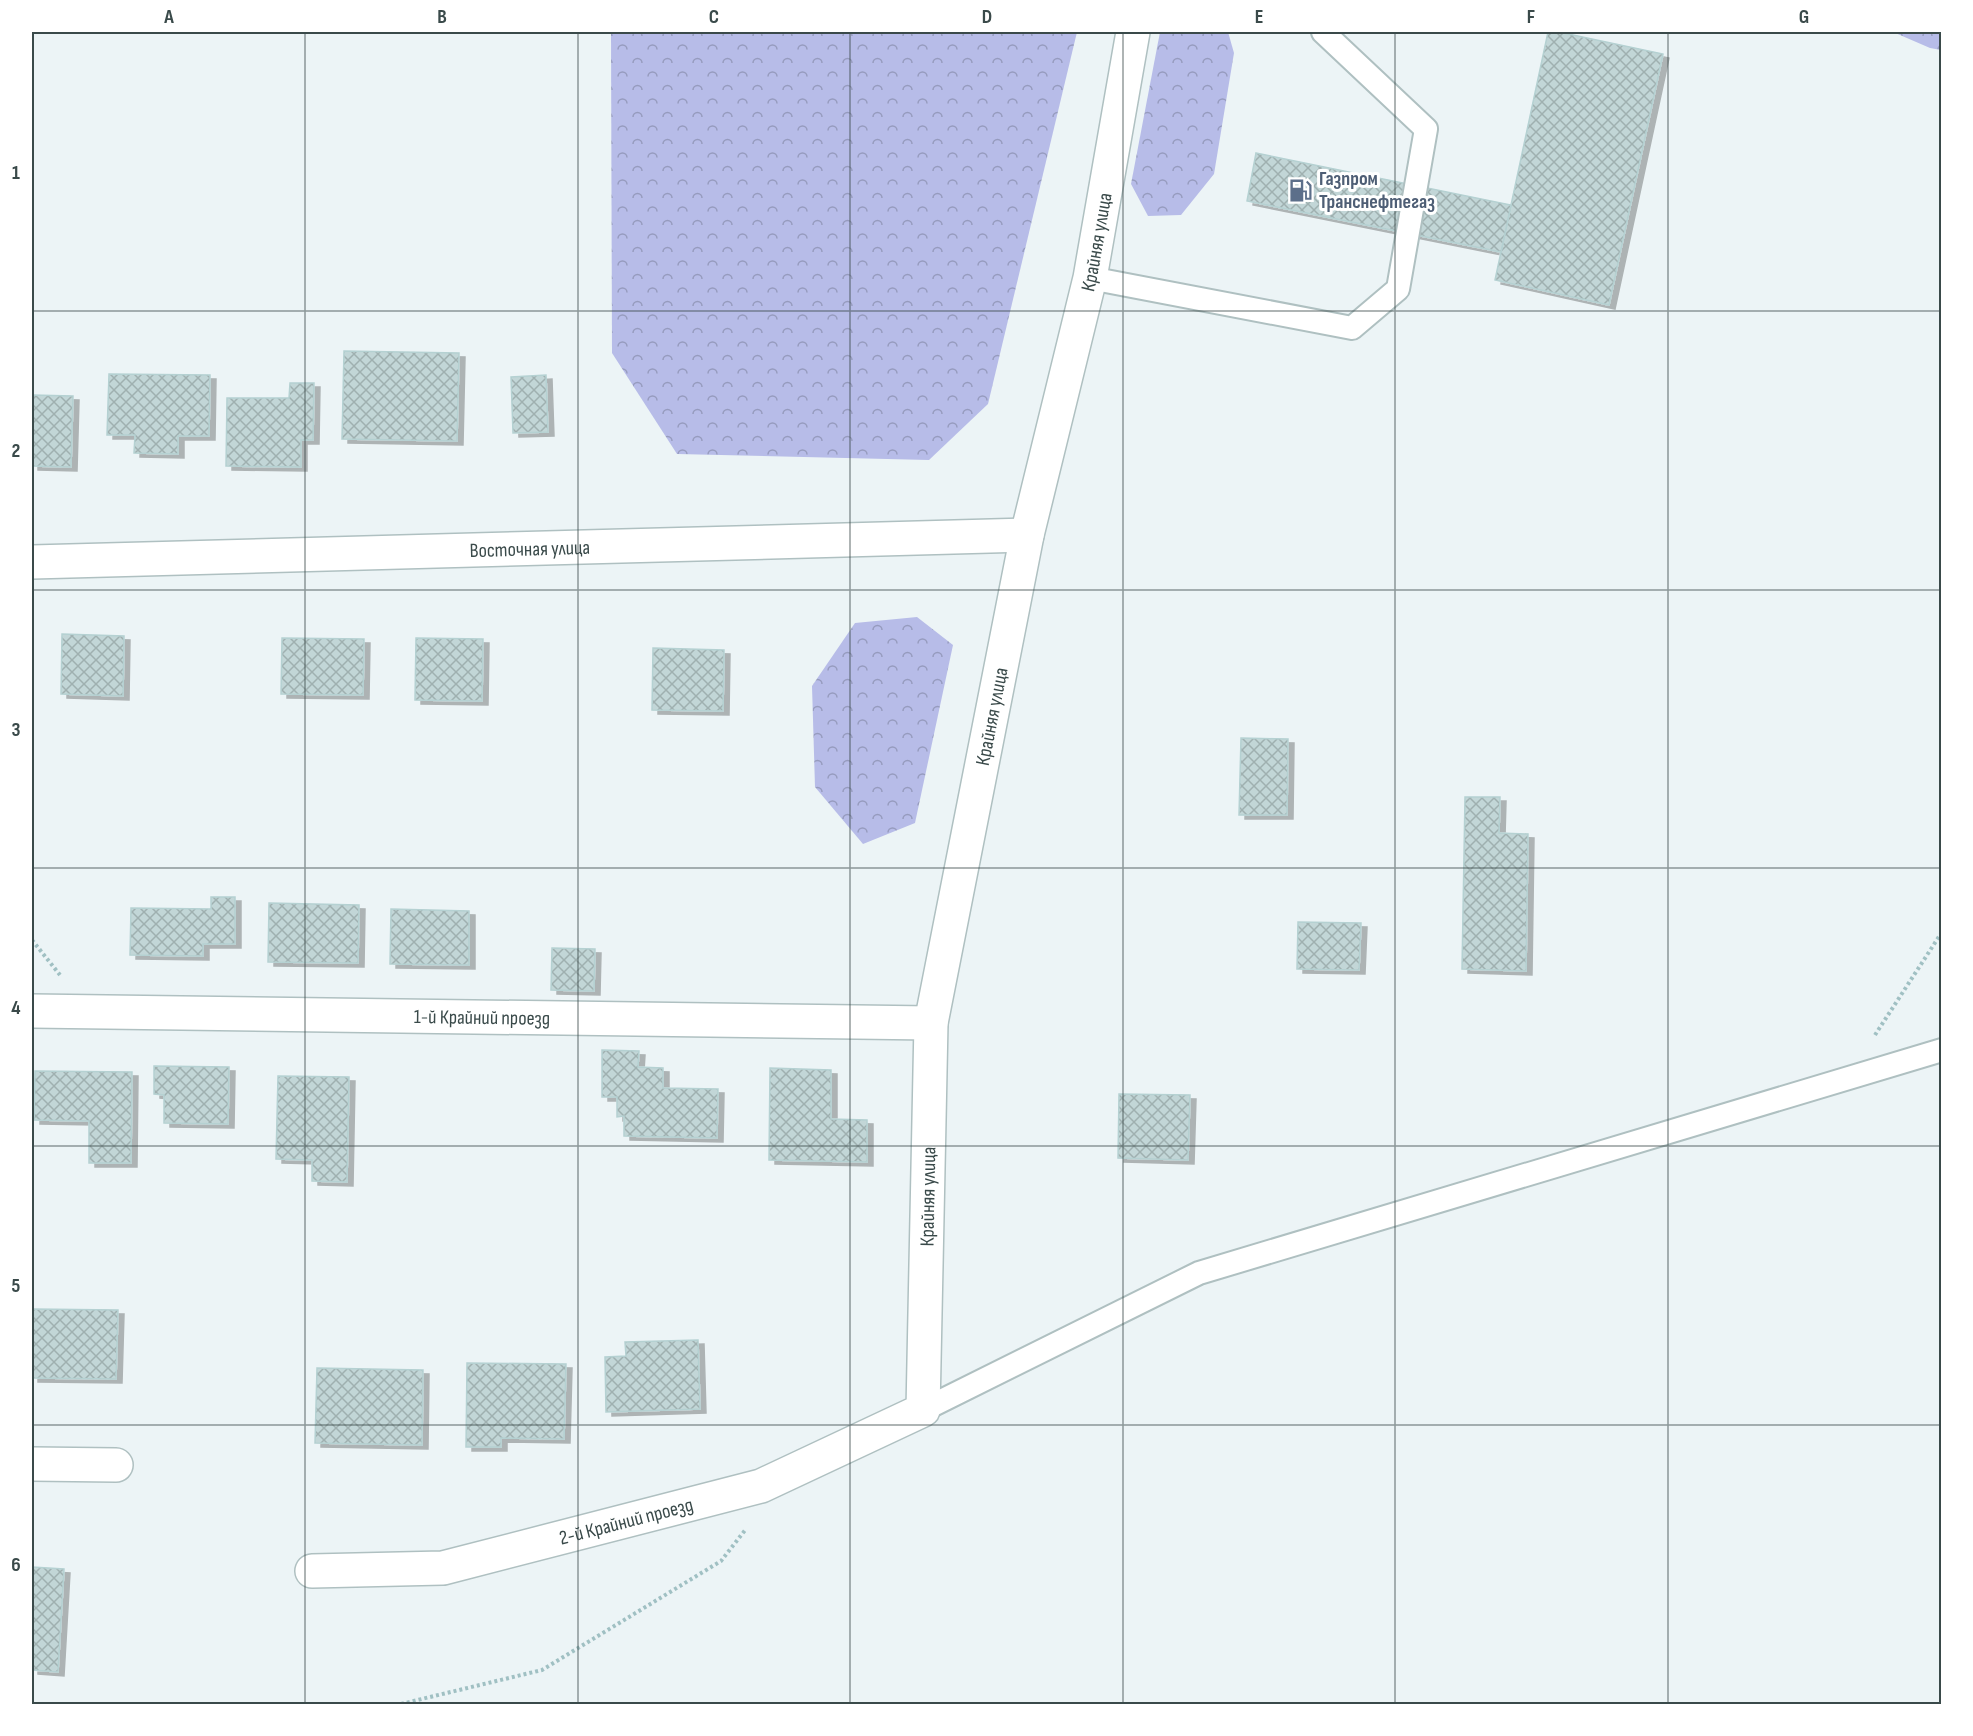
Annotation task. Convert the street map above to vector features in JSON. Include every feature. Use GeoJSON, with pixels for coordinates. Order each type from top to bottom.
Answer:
{"type":"FeatureCollection","features":[{"type":"Feature","properties":{"kind":"street","name":"Крайняя улица"},"geometry":{"type":"LineString","coordinates":[[923,1410],[931,1023],[1027,536],[1090,278],[1133,32]]}},
{"type":"Feature","properties":{"kind":"street","name":"Восточная улица"},"geometry":{"type":"LineString","coordinates":[[32,562],[1027,536]]}},
{"type":"Feature","properties":{"kind":"street","name":"1-й Крайний проезд"},"geometry":{"type":"LineString","coordinates":[[32,1011],[931,1023]]}},
{"type":"Feature","properties":{"kind":"street","name":"2-й Крайний проезд"},"geometry":{"type":"LineString","coordinates":[[312,1571],[443,1568],[761,1486],[923,1410]]}},
{"type":"Feature","properties":{"kind":"street"},"geometry":{"type":"LineString","coordinates":[[32,1464],[116,1465]]}},
{"type":"Feature","properties":{"kind":"lane"},"geometry":{"type":"LineString","coordinates":[[1090,278],[1352,328],[1398,290],[1426,129],[1323,32]]}},
{"type":"Feature","properties":{"kind":"lane"},"geometry":{"type":"LineString","coordinates":[[923,1410],[1199,1273],[1941,1050]]}},
{"type":"Feature","properties":{"kind":"path"},"geometry":{"type":"LineString","coordinates":[[1849,1077],[1941,932]]}},
{"type":"Feature","properties":{"kind":"path"},"geometry":{"type":"LineString","coordinates":[[401,1704],[542,1670],[721,1562],[748,1526]]}},
{"type":"Feature","properties":{"kind":"green space"},"geometry":{"type":"Polygon","coordinates":[[[611,32],[1077,32],[988,404],[929,460],[677,454],[612,353],[611,32]]]}},
{"type":"Feature","properties":{"kind":"green space"},"geometry":{"type":"Polygon","coordinates":[[[1160,32],[1228,32],[1234,53],[1214,174],[1181,215],[1148,216],[1131,184],[1160,32]]]}},
{"type":"Feature","properties":{"kind":"green space"},"geometry":{"type":"Polygon","coordinates":[[[1893,32],[1941,32],[1941,50],[1930,48],[1893,32]]]}},
{"type":"Feature","properties":{"kind":"green space"},"geometry":{"type":"Polygon","coordinates":[[[917,617],[953,645],[915,823],[863,844],[815,787],[812,686],[855,623],[917,617]]]}},
{"type":"Feature","properties":{"kind":"building"},"geometry":{"type":"Polygon","coordinates":[[[1548,32],[1559,32],[1663,54],[1609,305],[1495,280],[1548,32]]]}},
{"type":"Feature","properties":{"kind":"building"},"geometry":{"type":"Polygon","coordinates":[[[1256,153],[1511,205],[1501,252],[1247,201],[1256,153]]]}},
{"type":"Feature","properties":{"kind":"building"},"geometry":{"type":"Polygon","coordinates":[[[344,351],[459,353],[457,441],[342,439],[344,351]]]}},
{"type":"Feature","properties":{"kind":"building"},"geometry":{"type":"Polygon","coordinates":[[[109,374],[210,375],[209,436],[178,436],[178,454],[134,453],[135,435],[107,435],[109,374]]]}},
{"type":"Feature","properties":{"kind":"building"},"geometry":{"type":"Polygon","coordinates":[[[546,375],[548,432],[513,433],[511,377],[546,375]]]}},
{"type":"Feature","properties":{"kind":"building"},"geometry":{"type":"Polygon","coordinates":[[[290,383],[314,383],[313,440],[301,440],[301,467],[226,466],[227,398],[289,398],[290,383]]]}},
{"type":"Feature","properties":{"kind":"building"},"geometry":{"type":"Polygon","coordinates":[[[32,395],[73,396],[71,467],[32,466],[32,395]]]}},
{"type":"Feature","properties":{"kind":"building"},"geometry":{"type":"Polygon","coordinates":[[[62,634],[124,636],[123,696],[61,694],[62,634]]]}},
{"type":"Feature","properties":{"kind":"building"},"geometry":{"type":"Polygon","coordinates":[[[282,638],[364,639],[363,695],[281,694],[282,638]]]}},
{"type":"Feature","properties":{"kind":"building"},"geometry":{"type":"Polygon","coordinates":[[[416,638],[483,639],[482,701],[415,700],[416,638]]]}},
{"type":"Feature","properties":{"kind":"building"},"geometry":{"type":"Polygon","coordinates":[[[653,648],[724,650],[723,711],[652,710],[653,648]]]}},
{"type":"Feature","properties":{"kind":"building"},"geometry":{"type":"Polygon","coordinates":[[[1241,738],[1288,739],[1287,815],[1239,815],[1241,738]]]}},
{"type":"Feature","properties":{"kind":"building"},"geometry":{"type":"Polygon","coordinates":[[[1465,797],[1500,797],[1499,833],[1528,834],[1526,971],[1462,969],[1465,797]]]}},
{"type":"Feature","properties":{"kind":"building"},"geometry":{"type":"Polygon","coordinates":[[[211,897],[235,897],[235,944],[203,944],[203,956],[130,955],[131,908],[211,909],[211,897]]]}},
{"type":"Feature","properties":{"kind":"building"},"geometry":{"type":"Polygon","coordinates":[[[269,903],[359,905],[358,963],[268,962],[269,903]]]}},
{"type":"Feature","properties":{"kind":"building"},"geometry":{"type":"Polygon","coordinates":[[[391,909],[469,911],[469,965],[390,964],[391,909]]]}},
{"type":"Feature","properties":{"kind":"building"},"geometry":{"type":"Polygon","coordinates":[[[1298,922],[1361,923],[1359,970],[1297,969],[1298,922]]]}},
{"type":"Feature","properties":{"kind":"building"},"geometry":{"type":"Polygon","coordinates":[[[552,948],[595,949],[594,991],[551,990],[552,948]]]}},
{"type":"Feature","properties":{"kind":"building"},"geometry":{"type":"Polygon","coordinates":[[[602,1050],[639,1051],[638,1067],[663,1068],[663,1088],[718,1089],[717,1138],[624,1136],[624,1116],[617,1117],[617,1097],[602,1097],[602,1050]]]}},
{"type":"Feature","properties":{"kind":"building"},"geometry":{"type":"Polygon","coordinates":[[[154,1066],[229,1067],[228,1124],[164,1123],[164,1095],[154,1094],[154,1066]]]}},
{"type":"Feature","properties":{"kind":"building"},"geometry":{"type":"Polygon","coordinates":[[[770,1068],[831,1070],[831,1119],[867,1120],[867,1162],[769,1160],[770,1068]]]}},
{"type":"Feature","properties":{"kind":"building"},"geometry":{"type":"Polygon","coordinates":[[[35,1071],[132,1072],[131,1163],[89,1163],[89,1121],[34,1120],[35,1071]]]}},
{"type":"Feature","properties":{"kind":"building"},"geometry":{"type":"Polygon","coordinates":[[[278,1076],[349,1077],[347,1182],[312,1181],[312,1160],[276,1159],[278,1076]]]}},
{"type":"Feature","properties":{"kind":"building"},"geometry":{"type":"Polygon","coordinates":[[[1119,1094],[1190,1095],[1188,1160],[1118,1158],[1119,1094]]]}},
{"type":"Feature","properties":{"kind":"building"},"geometry":{"type":"Polygon","coordinates":[[[33,1309],[118,1310],[116,1379],[32,1378],[33,1309]]]}},
{"type":"Feature","properties":{"kind":"building"},"geometry":{"type":"Polygon","coordinates":[[[698,1340],[700,1409],[606,1412],[605,1357],[626,1356],[625,1342],[698,1340]]]}},
{"type":"Feature","properties":{"kind":"building"},"geometry":{"type":"Polygon","coordinates":[[[467,1363],[566,1364],[564,1439],[501,1438],[501,1447],[466,1447],[467,1363]]]}},
{"type":"Feature","properties":{"kind":"building"},"geometry":{"type":"Polygon","coordinates":[[[317,1368],[423,1370],[422,1445],[315,1443],[317,1368]]]}},
{"type":"Feature","properties":{"kind":"building"},"geometry":{"type":"Polygon","coordinates":[[[32,1567],[64,1569],[58,1672],[32,1670],[32,1567]]]}},
{"type":"Feature","properties":{"kind":"place","name":"Газпром Транснефтегаз"},"geometry":{"type":"Point","coordinates":[1301,190]}}]}
